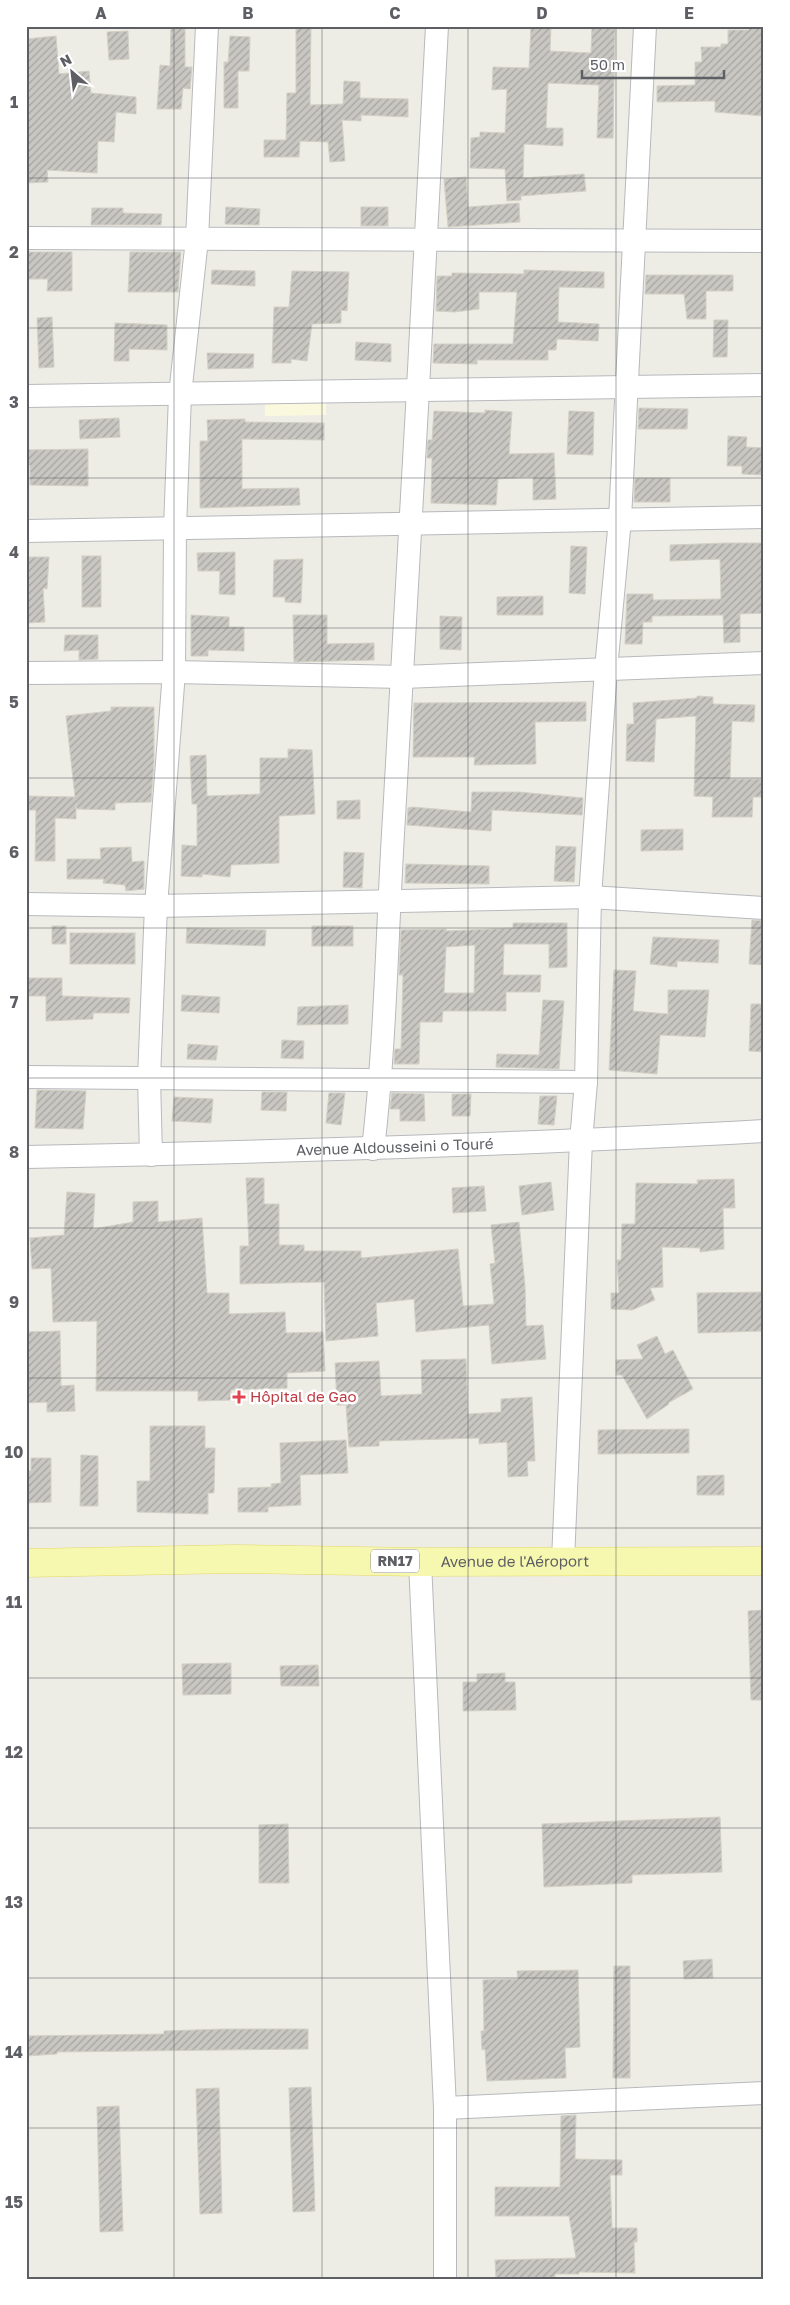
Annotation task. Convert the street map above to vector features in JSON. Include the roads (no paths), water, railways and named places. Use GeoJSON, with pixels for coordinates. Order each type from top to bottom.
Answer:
{"type":"FeatureCollection","features":[{"type":"Feature","properties":{"kind":"main road","name":"Avenue de l'Aéroport"},"geometry":{"type":"LineString","coordinates":[[26,1563],[234,1559],[420,1562],[764,1561]]}},
{"type":"Feature","properties":{"kind":"street"},"geometry":{"type":"LineString","coordinates":[[151,1155],[149,1078],[156,906],[174,672],[175,529],[180,395],[197,239],[207,26]]}},
{"type":"Feature","properties":{"kind":"street"},"geometry":{"type":"LineString","coordinates":[[373,1149],[381,1080],[388,902],[403,677],[437,26]]}},
{"type":"Feature","properties":{"kind":"street"},"geometry":{"type":"LineString","coordinates":[[563,1561],[581,1142],[586,1082],[590,897],[606,668],[620,519],[645,26]]}},
{"type":"Feature","properties":{"kind":"street"},"geometry":{"type":"LineString","coordinates":[[26,238],[764,241]]}},
{"type":"Feature","properties":{"kind":"street"},"geometry":{"type":"LineString","coordinates":[[26,396],[764,385]]}},
{"type":"Feature","properties":{"kind":"street"},"geometry":{"type":"LineString","coordinates":[[26,531],[764,517]]}},
{"type":"Feature","properties":{"kind":"street"},"geometry":{"type":"LineString","coordinates":[[26,673],[174,672],[403,677],[764,663]]}},
{"type":"Feature","properties":{"kind":"street"},"geometry":{"type":"LineString","coordinates":[[26,904],[156,906],[590,897],[764,908]]}},
{"type":"Feature","properties":{"kind":"street"},"geometry":{"type":"LineString","coordinates":[[26,1077],[586,1082]]}},
{"type":"Feature","properties":{"kind":"street","name":"Avenue Aldousseini o Touré"},"geometry":{"type":"LineString","coordinates":[[26,1157],[581,1142],[764,1131]]}},
{"type":"Feature","properties":{"kind":"street"},"geometry":{"type":"LineString","coordinates":[[420,1562],[445,2108],[445,2279]]}},
{"type":"Feature","properties":{"kind":"street"},"geometry":{"type":"LineString","coordinates":[[445,2108],[764,2093]]}},
{"type":"Feature","properties":{"kind":"place","name":"Hôpital de Gao"},"geometry":{"type":"Point","coordinates":[239,1397]}}]}
